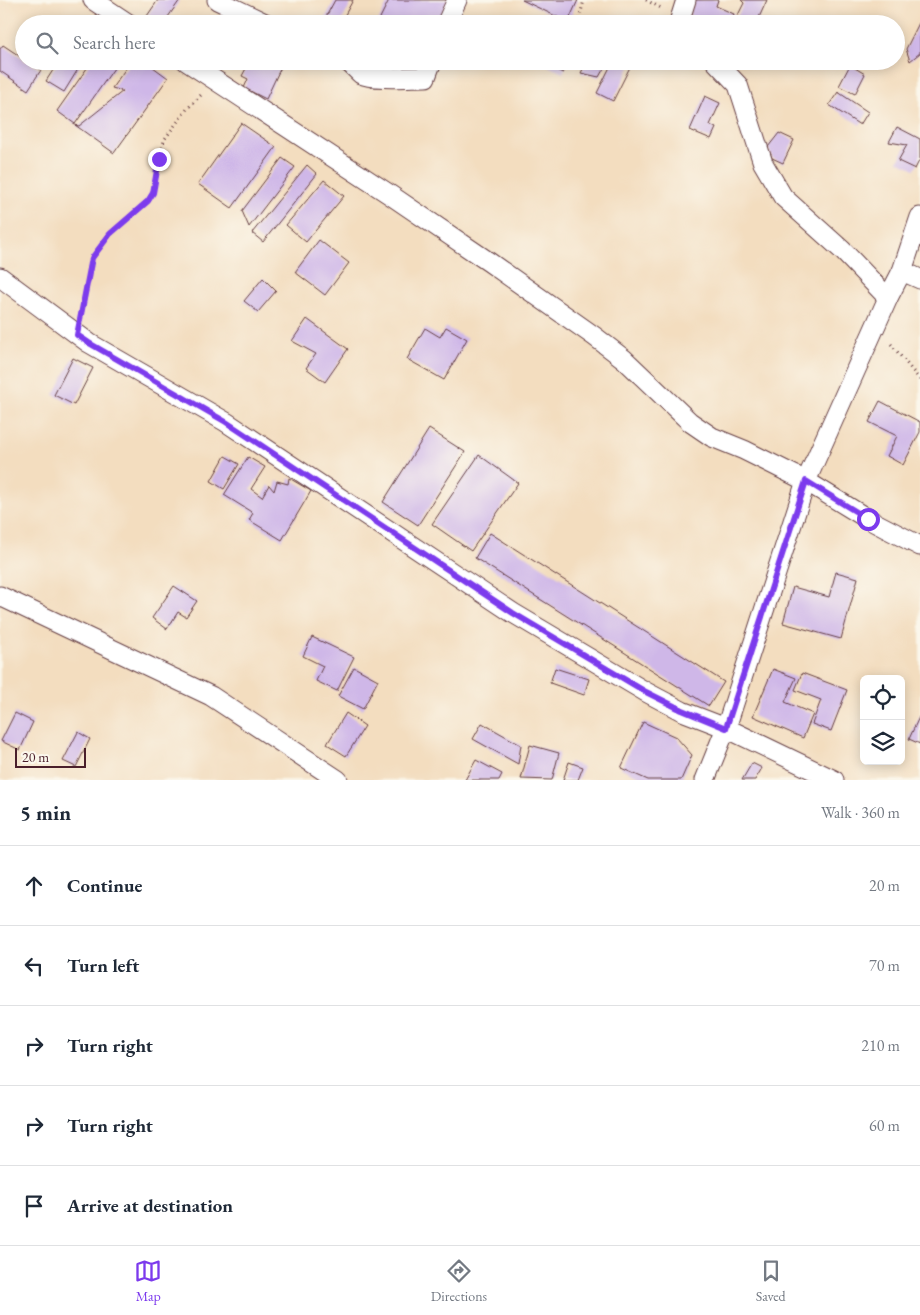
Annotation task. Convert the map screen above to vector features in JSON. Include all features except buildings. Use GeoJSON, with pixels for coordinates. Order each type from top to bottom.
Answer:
{"type":"FeatureCollection","features":[{"type":"Feature","properties":{"kind":"street"},"geometry":{"type":"LineString","coordinates":[[93,0],[116,15]]}},
{"type":"Feature","properties":{"kind":"street"},"geometry":{"type":"LineString","coordinates":[[217,0],[248,15]]}},
{"type":"Feature","properties":{"kind":"street"},"geometry":{"type":"LineString","coordinates":[[450,15],[458,0]]}},
{"type":"Feature","properties":{"kind":"street"},"geometry":{"type":"LineString","coordinates":[[681,15],[686,0]]}},
{"type":"Feature","properties":{"kind":"street"},"geometry":{"type":"LineString","coordinates":[[200,70],[412,210],[594,336],[624,360],[690,422],[704,432],[806,481],[868,519],[920,546]]}},
{"type":"Feature","properties":{"kind":"street"},"geometry":{"type":"LineString","coordinates":[[358,70],[372,77],[426,77],[429,70]]}},
{"type":"Feature","properties":{"kind":"street"},"geometry":{"type":"LineString","coordinates":[[724,70],[738,85],[763,163],[784,197],[842,250],[888,298]]}},
{"type":"Feature","properties":{"kind":"street"},"geometry":{"type":"LineString","coordinates":[[705,780],[726,728],[806,481],[888,298],[902,271],[920,216]]}},
{"type":"Feature","properties":{"kind":"street"},"geometry":{"type":"LineString","coordinates":[[902,271],[920,279]]}},
{"type":"Feature","properties":{"kind":"street"},"geometry":{"type":"LineString","coordinates":[[0,277],[77,335],[226,422],[513,613],[646,692],[834,780]]}},
{"type":"Feature","properties":{"kind":"street"},"geometry":{"type":"LineString","coordinates":[[0,596],[211,696],[338,780]]}},
{"type":"Feature","properties":{"kind":"path"},"geometry":{"type":"LineString","coordinates":[[580,15],[584,0]]}},
{"type":"Feature","properties":{"kind":"path"},"geometry":{"type":"LineString","coordinates":[[77,335],[92,258],[110,234],[148,201],[156,186],[164,140],[187,109],[216,80]]}},
{"type":"Feature","properties":{"kind":"path"},"geometry":{"type":"LineString","coordinates":[[876,326],[920,380]]}},
{"type":"Feature","properties":{"kind":"route"},"geometry":{"type":"LineString","coordinates":[[159,159],[156,186],[148,201],[110,234],[92,258],[77,335],[226,422],[513,613],[646,692],[682,710],[726,728],[806,481],[868,519]]}}]}
